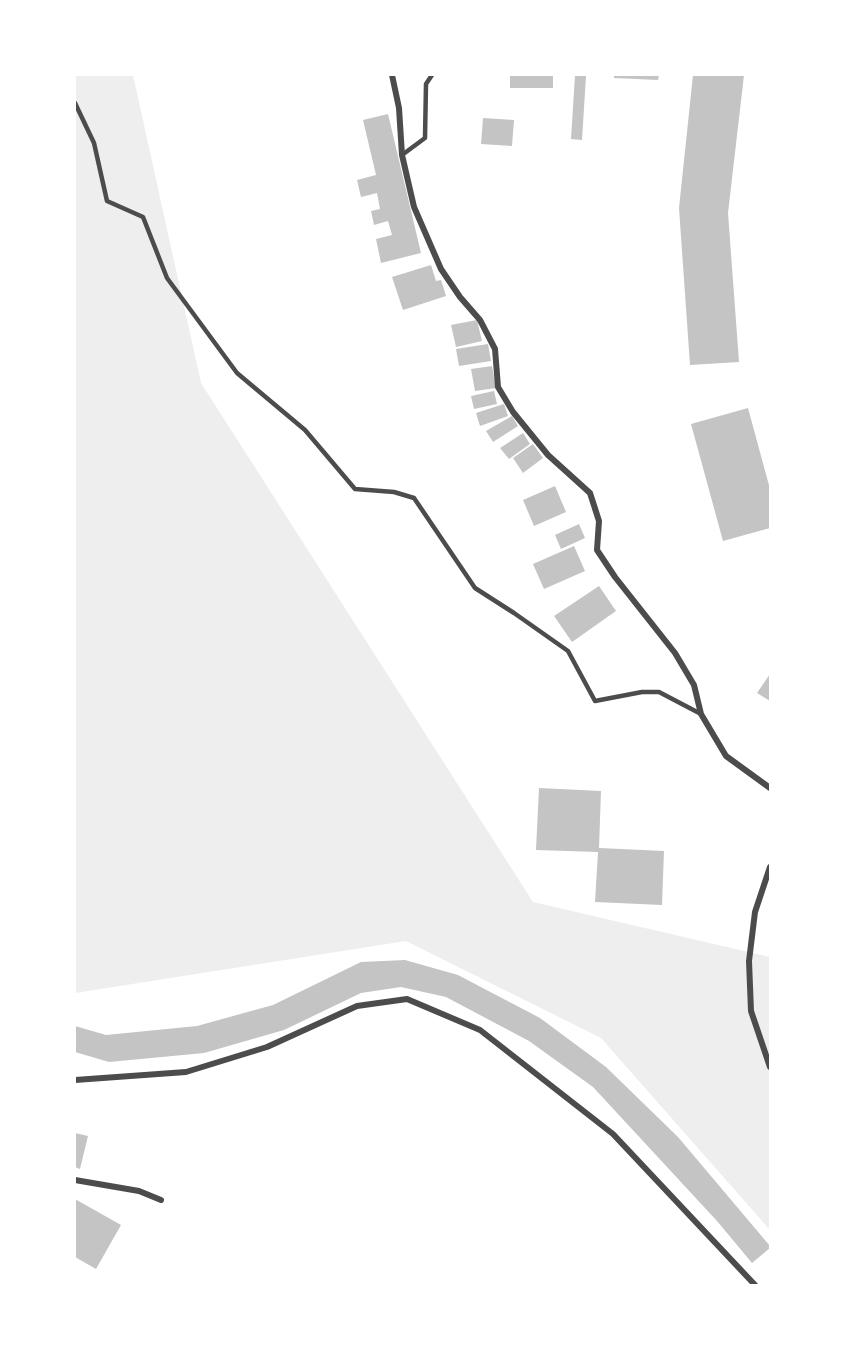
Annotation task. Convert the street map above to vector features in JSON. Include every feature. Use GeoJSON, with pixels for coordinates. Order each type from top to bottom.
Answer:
{"type":"FeatureCollection","features":[{"type":"Feature","properties":{"kind":"street"},"geometry":{"type":"LineString","coordinates":[[392,75],[399,108],[402,155],[414,207],[441,269],[460,297],[480,320],[495,349],[498,387],[513,412],[548,455],[590,493],[599,521],[597,550],[615,577],[675,653],[694,685],[701,714],[726,756],[770,788]]}},
{"type":"Feature","properties":{"kind":"street"},"geometry":{"type":"LineString","coordinates":[[770,867],[755,912],[749,961],[751,1011],[770,1067]]}},
{"type":"Feature","properties":{"kind":"street"},"geometry":{"type":"LineString","coordinates":[[75,1080],[186,1072],[267,1047],[357,1006],[407,999],[480,1030],[612,1134],[755,1285]]}},
{"type":"Feature","properties":{"kind":"street"},"geometry":{"type":"LineString","coordinates":[[75,1180],[139,1191],[161,1200]]}},
{"type":"Feature","properties":{"kind":"lane"},"geometry":{"type":"LineString","coordinates":[[402,155],[424,138],[426,84],[432,75]]}},
{"type":"Feature","properties":{"kind":"lane"},"geometry":{"type":"LineString","coordinates":[[75,102],[94,143],[107,201],[143,217],[167,278],[237,373],[304,429],[356,489],[393,492],[414,498],[475,588],[568,651],[595,701],[642,692],[659,693],[701,714]]}},
{"type":"Feature","properties":{"kind":"shaded area"},"geometry":{"type":"Polygon","coordinates":[[[75,75],[133,75],[201,383],[533,902],[770,957],[770,1230],[601,1038],[406,941],[75,993],[75,75]]]}},
{"type":"Feature","properties":{"kind":"building"},"geometry":{"type":"Polygon","coordinates":[[[510,75],[553,75],[553,88],[510,88],[510,75]]]}},
{"type":"Feature","properties":{"kind":"building"},"geometry":{"type":"Polygon","coordinates":[[[575,75],[586,76],[582,140],[571,139],[575,75]]]}},
{"type":"Feature","properties":{"kind":"building"},"geometry":{"type":"Polygon","coordinates":[[[614,75],[659,75],[658,80],[614,78],[614,75]]]}},
{"type":"Feature","properties":{"kind":"building"},"geometry":{"type":"Polygon","coordinates":[[[693,75],[744,75],[728,213],[739,362],[690,365],[679,208],[693,75]]]}},
{"type":"Feature","properties":{"kind":"building"},"geometry":{"type":"Polygon","coordinates":[[[388,114],[421,253],[381,263],[376,239],[392,235],[388,221],[374,225],[371,211],[380,209],[377,193],[361,197],[357,180],[376,175],[363,120],[388,114]]]}},
{"type":"Feature","properties":{"kind":"building"},"geometry":{"type":"Polygon","coordinates":[[[483,118],[514,120],[512,146],[481,144],[483,118]]]}},
{"type":"Feature","properties":{"kind":"building"},"geometry":{"type":"Polygon","coordinates":[[[431,265],[436,281],[441,280],[446,296],[403,310],[392,277],[431,265]]]}},
{"type":"Feature","properties":{"kind":"building"},"geometry":{"type":"Polygon","coordinates":[[[477,320],[482,341],[456,347],[451,325],[477,320]]]}},
{"type":"Feature","properties":{"kind":"building"},"geometry":{"type":"Polygon","coordinates":[[[488,344],[491,361],[459,366],[456,349],[488,344]]]}},
{"type":"Feature","properties":{"kind":"building"},"geometry":{"type":"Polygon","coordinates":[[[492,366],[496,388],[475,391],[471,369],[492,366]]]}},
{"type":"Feature","properties":{"kind":"building"},"geometry":{"type":"Polygon","coordinates":[[[494,391],[497,404],[474,409],[471,396],[494,391]]]}},
{"type":"Feature","properties":{"kind":"building"},"geometry":{"type":"Polygon","coordinates":[[[504,404],[508,416],[480,426],[476,413],[504,404]]]}},
{"type":"Feature","properties":{"kind":"building"},"geometry":{"type":"Polygon","coordinates":[[[748,408],[770,489],[770,528],[723,541],[691,424],[748,408]]]}},
{"type":"Feature","properties":{"kind":"building"},"geometry":{"type":"Polygon","coordinates":[[[512,416],[518,426],[493,442],[486,431],[512,416]]]}},
{"type":"Feature","properties":{"kind":"building"},"geometry":{"type":"Polygon","coordinates":[[[523,433],[530,444],[509,459],[500,448],[523,433]]]}},
{"type":"Feature","properties":{"kind":"building"},"geometry":{"type":"Polygon","coordinates":[[[533,444],[543,458],[523,473],[513,458],[533,444]]]}},
{"type":"Feature","properties":{"kind":"building"},"geometry":{"type":"Polygon","coordinates":[[[555,486],[566,512],[534,526],[523,500],[555,486]]]}},
{"type":"Feature","properties":{"kind":"building"},"geometry":{"type":"Polygon","coordinates":[[[579,524],[585,538],[561,549],[555,535],[579,524]]]}},
{"type":"Feature","properties":{"kind":"building"},"geometry":{"type":"Polygon","coordinates":[[[574,546],[585,571],[544,589],[533,564],[574,546]]]}},
{"type":"Feature","properties":{"kind":"building"},"geometry":{"type":"Polygon","coordinates":[[[599,586],[616,611],[572,642],[554,616],[599,586]]]}},
{"type":"Feature","properties":{"kind":"building"},"geometry":{"type":"Polygon","coordinates":[[[770,674],[770,701],[757,693],[770,674]]]}},
{"type":"Feature","properties":{"kind":"building"},"geometry":{"type":"Polygon","coordinates":[[[539,788],[601,791],[599,848],[664,851],[662,905],[595,902],[598,852],[536,850],[539,788]]]}},
{"type":"Feature","properties":{"kind":"building"},"geometry":{"type":"Polygon","coordinates":[[[405,960],[458,975],[540,1018],[606,1067],[678,1137],[770,1248],[752,1263],[717,1221],[593,1087],[529,1041],[446,997],[401,987],[361,993],[284,1030],[204,1053],[109,1062],[75,1052],[75,1026],[106,1035],[197,1026],[273,1005],[361,962],[405,960]]]}},
{"type":"Feature","properties":{"kind":"building"},"geometry":{"type":"Polygon","coordinates":[[[75,1133],[88,1136],[80,1169],[75,1167],[75,1133]]]}},
{"type":"Feature","properties":{"kind":"building"},"geometry":{"type":"Polygon","coordinates":[[[75,1199],[121,1225],[96,1269],[75,1257],[75,1199]]]}}]}
